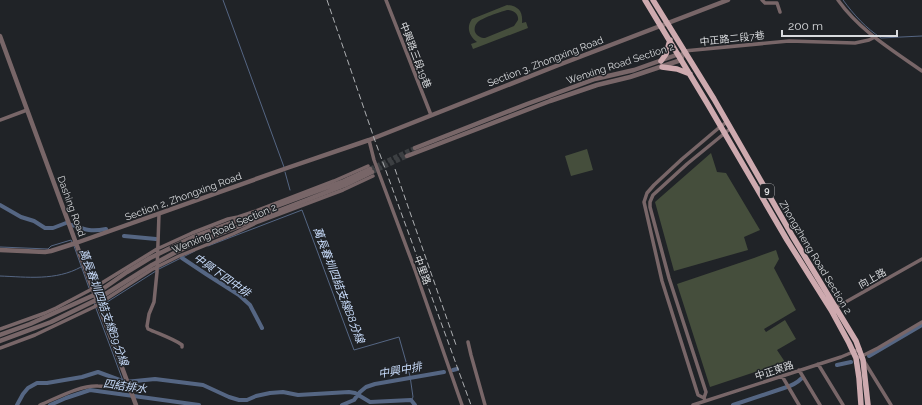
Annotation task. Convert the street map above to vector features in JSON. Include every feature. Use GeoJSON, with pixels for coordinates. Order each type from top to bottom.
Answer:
{"type":"FeatureCollection","features":[{"type":"Feature","properties":{"kind":"main road","name":"9"},"geometry":{"type":"LineString","coordinates":[[645,0],[660,25]]}},
{"type":"Feature","properties":{"kind":"main road","name":"9"},"geometry":{"type":"LineString","coordinates":[[653,0],[666,23]]}},
{"type":"Feature","properties":{"kind":"main road","name":"Zhongzheng Road Section 2"},"geometry":{"type":"LineString","coordinates":[[666,23],[731,128],[833,309],[856,358],[861,405]]}},
{"type":"Feature","properties":{"kind":"main road","name":"Zhongzheng Road Section 2"},"geometry":{"type":"LineString","coordinates":[[660,25],[788,240],[833,309],[856,341],[863,358],[868,405]]}},
{"type":"Feature","properties":{"kind":"main road"},"geometry":{"type":"LineString","coordinates":[[670,40],[661,64],[690,74]]}},
{"type":"Feature","properties":{"kind":"street","name":"中興路三段19巷"},"geometry":{"type":"LineString","coordinates":[[386,0],[431,115]]}},
{"type":"Feature","properties":{"kind":"street","name":"Section 3, Zhongxing Road"},"geometry":{"type":"LineString","coordinates":[[369,140],[660,25],[728,0]]}},
{"type":"Feature","properties":{"kind":"street"},"geometry":{"type":"LineString","coordinates":[[762,0],[765,3],[778,3],[780,12]]}},
{"type":"Feature","properties":{"kind":"street"},"geometry":{"type":"LineString","coordinates":[[838,0],[862,28],[922,71]]}},
{"type":"Feature","properties":{"kind":"street","name":"Dashing Road"},"geometry":{"type":"LineString","coordinates":[[0,36],[94,295],[136,405]]}},
{"type":"Feature","properties":{"kind":"street","name":"中正路二段7巷"},"geometry":{"type":"LineString","coordinates":[[684,51],[788,41],[855,43],[875,37]]}},
{"type":"Feature","properties":{"kind":"street","name":"Wenxing Road Section 2"},"geometry":{"type":"LineString","coordinates":[[415,148],[527,104],[595,80],[680,58],[684,51]]}},
{"type":"Feature","properties":{"kind":"street","name":"Wenxing Road Section 2"},"geometry":{"type":"LineString","coordinates":[[407,156],[550,101],[597,85],[630,77],[661,64]]}},
{"type":"Feature","properties":{"kind":"street"},"geometry":{"type":"LineString","coordinates":[[0,120],[27,110]]}},
{"type":"Feature","properties":{"kind":"street"},"geometry":{"type":"LineString","coordinates":[[704,400],[698,394],[662,281],[644,202],[647,193],[654,185],[720,126],[727,122]]}},
{"type":"Feature","properties":{"kind":"street"},"geometry":{"type":"LineString","coordinates":[[704,400],[706,392],[669,278],[650,207],[650,202],[653,195],[687,164],[731,128]]}},
{"type":"Feature","properties":{"kind":"street","name":"Section 2, Zhongxing Road"},"geometry":{"type":"LineString","coordinates":[[0,250],[51,251],[369,140]]}},
{"type":"Feature","properties":{"kind":"street","name":"中里路"},"geometry":{"type":"LineString","coordinates":[[369,140],[374,160],[415,270],[462,405]]}},
{"type":"Feature","properties":{"kind":"street","name":"Wenxing Road Section 2"},"geometry":{"type":"LineString","coordinates":[[0,329],[45,313],[92,289],[158,251],[371,171],[345,185],[196,242],[176,252],[97,302],[35,335],[0,348]]}},
{"type":"Feature","properties":{"kind":"street"},"geometry":{"type":"LineString","coordinates":[[159,214],[154,302],[149,314],[147,326],[148,330],[178,342],[182,345],[182,347]]}},
{"type":"Feature","properties":{"kind":"street","name":"Wenxing Road Section 2"},"geometry":{"type":"LineString","coordinates":[[0,335],[30,324],[94,295],[158,251]]}},
{"type":"Feature","properties":{"kind":"street","name":"向上路"},"geometry":{"type":"LineString","coordinates":[[833,309],[922,259]]}},
{"type":"Feature","properties":{"kind":"street","name":"Wenxing Road Section 2"},"geometry":{"type":"LineString","coordinates":[[0,341],[51,322],[97,302]]}},
{"type":"Feature","properties":{"kind":"street"},"geometry":{"type":"LineString","coordinates":[[856,358],[863,358],[922,322]]}},
{"type":"Feature","properties":{"kind":"street"},"geometry":{"type":"LineString","coordinates":[[468,342],[485,405]]}},
{"type":"Feature","properties":{"kind":"street","name":"中正東路"},"geometry":{"type":"LineString","coordinates":[[693,405],[704,400],[782,376],[860,349]]}},
{"type":"Feature","properties":{"kind":"street"},"geometry":{"type":"LineString","coordinates":[[863,358],[891,405]]}},
{"type":"Feature","properties":{"kind":"street"},"geometry":{"type":"LineString","coordinates":[[818,364],[843,405]]}},
{"type":"Feature","properties":{"kind":"street"},"geometry":{"type":"LineString","coordinates":[[799,370],[820,405]]}},
{"type":"Feature","properties":{"kind":"street"},"geometry":{"type":"LineString","coordinates":[[782,376],[799,405]]}},
{"type":"Feature","properties":{"kind":"street"},"geometry":{"type":"LineString","coordinates":[[40,405],[75,390],[88,387],[98,386],[124,389],[128,386]]}},
{"type":"Feature","properties":{"kind":"green space"},"geometry":{"type":"Polygon","coordinates":[[[507,5],[515,7],[519,10],[522,16],[522,23],[526,22],[528,28],[473,49],[471,44],[477,42],[469,31],[469,25],[472,19],[507,5]],[[509,10],[486,17],[479,21],[475,27],[476,33],[482,38],[485,38],[514,26],[518,20],[518,16],[509,10]]]}},
{"type":"Feature","properties":{"kind":"green space"},"geometry":{"type":"Polygon","coordinates":[[[587,149],[593,170],[571,176],[565,156],[587,149]]]}},
{"type":"Feature","properties":{"kind":"green space"},"geometry":{"type":"Polygon","coordinates":[[[711,153],[717,172],[726,173],[760,230],[744,237],[748,250],[674,271],[655,202],[711,153]]]}},
{"type":"Feature","properties":{"kind":"green space"},"geometry":{"type":"Polygon","coordinates":[[[776,250],[779,259],[774,268],[796,310],[764,329],[766,332],[785,320],[796,339],[777,350],[785,362],[710,387],[677,284],[776,250]]]}},
{"type":"Feature","properties":{"kind":"waterway","name":"萬長春圳四結支線B8分線"},"geometry":{"type":"LineString","coordinates":[[223,0],[284,167]]}},
{"type":"Feature","properties":{"kind":"waterway"},"geometry":{"type":"LineString","coordinates":[[843,0],[860,21],[881,38],[922,36]]}},
{"type":"Feature","properties":{"kind":"waterway","name":"萬長春圳四結支線B8分線"},"geometry":{"type":"LineString","coordinates":[[285,172],[290,190]]}},
{"type":"Feature","properties":{"kind":"waterway","name":"中興下四中排"},"geometry":{"type":"LineString","coordinates":[[0,205],[21,217],[34,221],[45,228],[53,228],[66,223]]}},
{"type":"Feature","properties":{"kind":"waterway","name":"萬長春圳四結支線B8分線"},"geometry":{"type":"LineString","coordinates":[[208,246],[302,210],[354,350],[399,337],[410,376],[413,397],[411,401]]}},
{"type":"Feature","properties":{"kind":"waterway","name":"中興下四中排"},"geometry":{"type":"LineString","coordinates":[[72,225],[89,230],[106,229]]}},
{"type":"Feature","properties":{"kind":"waterway","name":"中興下四中排"},"geometry":{"type":"LineString","coordinates":[[124,236],[156,239]]}},
{"type":"Feature","properties":{"kind":"waterway","name":"萬長春圳四結支線B9分線"},"geometry":{"type":"LineString","coordinates":[[0,247],[48,249],[51,246],[71,240],[72,242]]}},
{"type":"Feature","properties":{"kind":"waterway","name":"萬長春圳四結支線B9分線"},"geometry":{"type":"LineString","coordinates":[[74,246],[89,288]]}},
{"type":"Feature","properties":{"kind":"waterway"},"geometry":{"type":"LineString","coordinates":[[159,269],[195,251]]}},
{"type":"Feature","properties":{"kind":"waterway","name":"中興下四中排"},"geometry":{"type":"LineString","coordinates":[[182,258],[239,295],[250,305],[262,328]]}},
{"type":"Feature","properties":{"kind":"waterway"},"geometry":{"type":"LineString","coordinates":[[85,262],[94,285]]}},
{"type":"Feature","properties":{"kind":"waterway"},"geometry":{"type":"LineString","coordinates":[[0,276],[52,276],[81,267]]}},
{"type":"Feature","properties":{"kind":"waterway"},"geometry":{"type":"LineString","coordinates":[[102,307],[104,304],[156,271]]}},
{"type":"Feature","properties":{"kind":"waterway"},"geometry":{"type":"LineString","coordinates":[[99,300],[103,310]]}},
{"type":"Feature","properties":{"kind":"waterway","name":"萬長春圳四結支線B9分線"},"geometry":{"type":"LineString","coordinates":[[94,303],[123,381]]}},
{"type":"Feature","properties":{"kind":"waterway"},"geometry":{"type":"LineString","coordinates":[[869,356],[922,325]]}},
{"type":"Feature","properties":{"kind":"waterway"},"geometry":{"type":"LineString","coordinates":[[900,338],[922,326]]}},
{"type":"Feature","properties":{"kind":"waterway"},"geometry":{"type":"LineString","coordinates":[[837,365],[851,362]]}},
{"type":"Feature","properties":{"kind":"waterway","name":"中興中排"},"geometry":{"type":"LineString","coordinates":[[453,370],[457,369]]}},
{"type":"Feature","properties":{"kind":"waterway"},"geometry":{"type":"LineString","coordinates":[[17,405],[28,388],[37,383],[47,383],[82,377],[98,372],[125,382],[155,379],[203,385],[239,400],[247,400],[256,396],[283,392],[298,395],[349,392],[355,393],[370,402],[411,400],[415,405]]}},
{"type":"Feature","properties":{"kind":"waterway","name":"中興中排"},"geometry":{"type":"LineString","coordinates":[[342,405],[354,400],[366,387],[375,384],[444,372]]}},
{"type":"Feature","properties":{"kind":"waterway"},"geometry":{"type":"LineString","coordinates":[[733,405],[789,386],[802,378]]}},
{"type":"Feature","properties":{"kind":"waterway","name":"四結排水"},"geometry":{"type":"LineString","coordinates":[[50,405],[90,390],[199,405]]}},
{"type":"Feature","properties":{"kind":"tunnel"},"geometry":{"type":"LineString","coordinates":[[370,169],[415,148]]}},
{"type":"Feature","properties":{"kind":"tunnel"},"geometry":{"type":"LineString","coordinates":[[372,172],[407,156]]}},
{"type":"Feature","properties":{"kind":"railway"},"geometry":{"type":"LineString","coordinates":[[327,0],[374,138],[471,405]]}},
{"type":"Feature","properties":{"kind":"railway"},"geometry":{"type":"LineString","coordinates":[[395,169],[456,345]]}}]}
